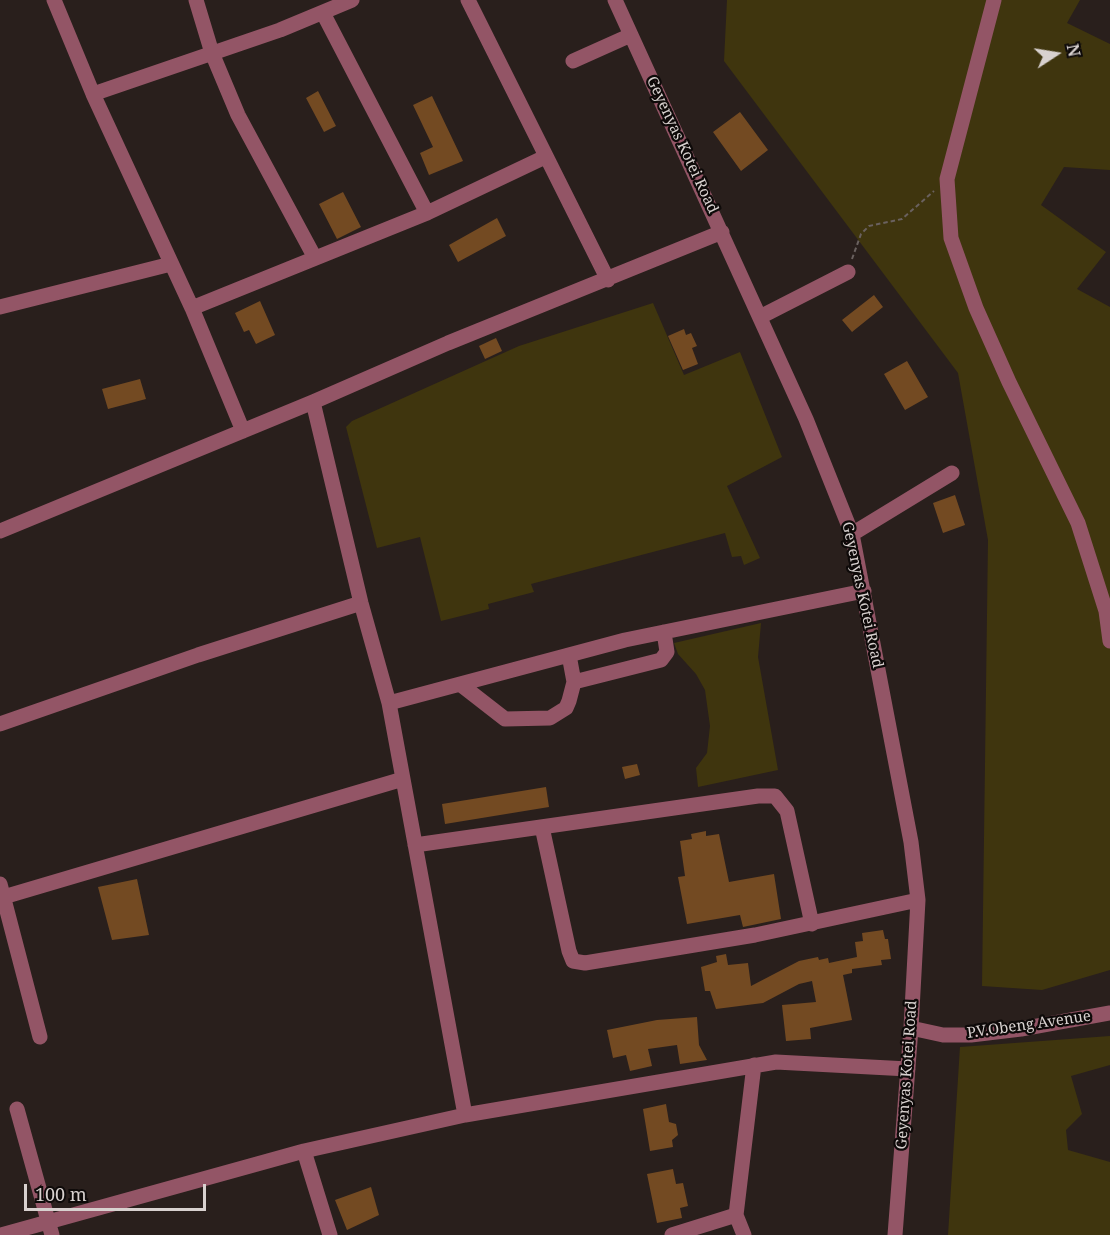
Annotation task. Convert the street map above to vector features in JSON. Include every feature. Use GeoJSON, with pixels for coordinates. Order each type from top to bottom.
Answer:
{"type":"FeatureCollection","features":[{"type":"Feature","properties":{"kind":"street"},"geometry":{"type":"LineString","coordinates":[[54,0],[93,94],[192,308],[243,431]]}},
{"type":"Feature","properties":{"kind":"street"},"geometry":{"type":"LineString","coordinates":[[196,0],[212,53],[238,115],[315,258]]}},
{"type":"Feature","properties":{"kind":"street"},"geometry":{"type":"LineString","coordinates":[[93,94],[323,13],[352,0]]}},
{"type":"Feature","properties":{"kind":"street"},"geometry":{"type":"LineString","coordinates":[[468,0],[608,280]]}},
{"type":"Feature","properties":{"kind":"street","name":"Geyenyas Kotei Road"},"geometry":{"type":"LineString","coordinates":[[615,0],[806,419],[852,534],[911,842],[918,900],[895,1235]]}},
{"type":"Feature","properties":{"kind":"street"},"geometry":{"type":"LineString","coordinates":[[994,0],[948,179],[951,238],[976,308],[1009,382],[1078,523],[1106,611],[1110,641]]}},
{"type":"Feature","properties":{"kind":"street"},"geometry":{"type":"LineString","coordinates":[[323,13],[427,213]]}},
{"type":"Feature","properties":{"kind":"street"},"geometry":{"type":"LineString","coordinates":[[573,61],[631,35]]}},
{"type":"Feature","properties":{"kind":"street"},"geometry":{"type":"LineString","coordinates":[[192,308],[427,213],[545,158]]}},
{"type":"Feature","properties":{"kind":"street"},"geometry":{"type":"LineString","coordinates":[[0,531],[313,402],[448,343],[722,232]]}},
{"type":"Feature","properties":{"kind":"street"},"geometry":{"type":"LineString","coordinates":[[0,307],[171,264]]}},
{"type":"Feature","properties":{"kind":"street"},"geometry":{"type":"LineString","coordinates":[[760,317],[848,272]]}},
{"type":"Feature","properties":{"kind":"street"},"geometry":{"type":"LineString","coordinates":[[313,402],[361,603],[389,703],[465,1115]]}},
{"type":"Feature","properties":{"kind":"street"},"geometry":{"type":"LineString","coordinates":[[852,534],[952,473]]}},
{"type":"Feature","properties":{"kind":"street"},"geometry":{"type":"LineString","coordinates":[[389,703],[664,632],[864,591]]}},
{"type":"Feature","properties":{"kind":"street"},"geometry":{"type":"LineString","coordinates":[[0,724],[198,655],[361,603]]}},
{"type":"Feature","properties":{"kind":"street"},"geometry":{"type":"LineString","coordinates":[[574,682],[661,660],[668,652],[664,632]]}},
{"type":"Feature","properties":{"kind":"street"},"geometry":{"type":"LineString","coordinates":[[460,684],[505,719],[512,721],[549,718],[566,708],[574,682],[569,655]]}},
{"type":"Feature","properties":{"kind":"street"},"geometry":{"type":"LineString","coordinates":[[40,1037],[1,893],[403,779]]}},
{"type":"Feature","properties":{"kind":"street"},"geometry":{"type":"LineString","coordinates":[[415,845],[758,796],[775,796],[787,811],[794,833],[813,924]]}},
{"type":"Feature","properties":{"kind":"street"},"geometry":{"type":"LineString","coordinates":[[542,827],[573,961],[585,963],[813,924],[918,900]]}},
{"type":"Feature","properties":{"kind":"street","name":"P.V.Obeng Avenue"},"geometry":{"type":"LineString","coordinates":[[911,1028],[943,1035],[971,1035],[1021,1029],[1110,1013]]}},
{"type":"Feature","properties":{"kind":"street"},"geometry":{"type":"LineString","coordinates":[[1,1235],[50,1229],[304,1151],[465,1115],[754,1065],[803,1062],[908,1069]]}},
{"type":"Feature","properties":{"kind":"street"},"geometry":{"type":"LineString","coordinates":[[744,1235],[736,1215],[754,1065]]}},
{"type":"Feature","properties":{"kind":"street"},"geometry":{"type":"LineString","coordinates":[[17,1109],[50,1229]]}},
{"type":"Feature","properties":{"kind":"street"},"geometry":{"type":"LineString","coordinates":[[304,1151],[330,1235]]}},
{"type":"Feature","properties":{"kind":"street"},"geometry":{"type":"LineString","coordinates":[[672,1235],[736,1215]]}},
{"type":"Feature","properties":{"kind":"path"},"geometry":{"type":"LineString","coordinates":[[848,272],[861,234],[869,226],[902,219],[948,179]]}},
{"type":"Feature","properties":{"kind":"shaded area"},"geometry":{"type":"Polygon","coordinates":[[[727,0],[1080,0],[1067,23],[1110,44],[1110,170],[1064,167],[1041,205],[1106,252],[1077,289],[1110,307],[1110,970],[1042,990],[982,986],[988,540],[958,373],[724,61],[727,0]]]}},
{"type":"Feature","properties":{"kind":"shaded area"},"geometry":{"type":"Polygon","coordinates":[[[653,303],[684,375],[740,352],[782,457],[727,486],[760,558],[744,565],[741,556],[732,557],[725,533],[531,584],[534,592],[488,604],[489,609],[441,621],[420,537],[377,548],[346,427],[352,421],[519,346],[653,303]]]}},
{"type":"Feature","properties":{"kind":"shaded area"},"geometry":{"type":"Polygon","coordinates":[[[761,623],[758,657],[778,770],[698,787],[696,768],[707,753],[710,726],[705,690],[696,674],[678,654],[674,643],[761,623]]]}},
{"type":"Feature","properties":{"kind":"shaded area"},"geometry":{"type":"Polygon","coordinates":[[[1110,1036],[1110,1065],[1071,1076],[1082,1114],[1066,1130],[1068,1150],[1110,1162],[1110,1235],[948,1235],[960,1047],[1110,1036]]]}},
{"type":"Feature","properties":{"kind":"building"},"geometry":{"type":"Polygon","coordinates":[[[318,91],[336,126],[324,132],[306,98],[318,91]]]}},
{"type":"Feature","properties":{"kind":"building"},"geometry":{"type":"Polygon","coordinates":[[[432,96],[463,161],[429,175],[420,153],[433,147],[413,105],[432,96]]]}},
{"type":"Feature","properties":{"kind":"building"},"geometry":{"type":"Polygon","coordinates":[[[740,112],[768,150],[741,171],[713,132],[740,112]]]}},
{"type":"Feature","properties":{"kind":"building"},"geometry":{"type":"Polygon","coordinates":[[[343,192],[361,227],[337,239],[319,204],[343,192]]]}},
{"type":"Feature","properties":{"kind":"building"},"geometry":{"type":"Polygon","coordinates":[[[497,218],[506,236],[458,262],[449,245],[497,218]]]}},
{"type":"Feature","properties":{"kind":"building"},"geometry":{"type":"Polygon","coordinates":[[[874,295],[883,307],[852,332],[842,320],[874,295]]]}},
{"type":"Feature","properties":{"kind":"building"},"geometry":{"type":"Polygon","coordinates":[[[260,301],[275,335],[256,344],[249,330],[244,332],[235,313],[260,301]]]}},
{"type":"Feature","properties":{"kind":"building"},"geometry":{"type":"Polygon","coordinates":[[[684,329],[686,335],[691,333],[697,346],[692,348],[698,364],[683,370],[668,336],[684,329]]]}},
{"type":"Feature","properties":{"kind":"building"},"geometry":{"type":"Polygon","coordinates":[[[496,338],[502,351],[485,359],[479,346],[496,338]]]}},
{"type":"Feature","properties":{"kind":"building"},"geometry":{"type":"Polygon","coordinates":[[[907,361],[928,397],[905,410],[884,374],[907,361]]]}},
{"type":"Feature","properties":{"kind":"building"},"geometry":{"type":"Polygon","coordinates":[[[140,379],[146,399],[108,409],[102,389],[140,379]]]}},
{"type":"Feature","properties":{"kind":"building"},"geometry":{"type":"Polygon","coordinates":[[[955,495],[965,525],[943,533],[933,503],[955,495]]]}},
{"type":"Feature","properties":{"kind":"building"},"geometry":{"type":"Polygon","coordinates":[[[637,764],[640,775],[625,779],[622,767],[637,764]]]}},
{"type":"Feature","properties":{"kind":"building"},"geometry":{"type":"Polygon","coordinates":[[[546,787],[549,807],[445,824],[442,804],[546,787]]]}},
{"type":"Feature","properties":{"kind":"building"},"geometry":{"type":"Polygon","coordinates":[[[706,831],[706,836],[719,834],[729,882],[774,874],[781,919],[743,927],[740,915],[687,924],[678,877],[685,876],[680,841],[692,839],[691,834],[706,831]]]}},
{"type":"Feature","properties":{"kind":"building"},"geometry":{"type":"Polygon","coordinates":[[[137,879],[149,935],[112,940],[98,887],[137,879]]]}},
{"type":"Feature","properties":{"kind":"building"},"geometry":{"type":"Polygon","coordinates":[[[883,930],[885,939],[888,939],[891,959],[881,960],[882,965],[852,969],[852,973],[843,975],[852,1020],[810,1028],[811,1039],[786,1041],[782,1005],[816,1002],[812,981],[799,984],[763,1003],[716,1009],[710,991],[705,991],[701,967],[717,962],[716,956],[726,954],[728,965],[748,963],[751,986],[799,961],[818,957],[819,960],[828,958],[829,963],[857,957],[855,942],[863,941],[862,933],[883,930]]]}},
{"type":"Feature","properties":{"kind":"building"},"geometry":{"type":"Polygon","coordinates":[[[697,1017],[699,1045],[707,1060],[680,1064],[677,1045],[648,1049],[652,1066],[630,1071],[626,1055],[613,1058],[607,1030],[657,1020],[697,1017]]]}},
{"type":"Feature","properties":{"kind":"building"},"geometry":{"type":"Polygon","coordinates":[[[666,1104],[669,1122],[676,1124],[678,1135],[672,1140],[673,1147],[650,1151],[643,1109],[666,1104]]]}},
{"type":"Feature","properties":{"kind":"building"},"geometry":{"type":"Polygon","coordinates":[[[673,1169],[676,1184],[683,1183],[688,1206],[680,1208],[682,1218],[657,1223],[647,1174],[673,1169]]]}},
{"type":"Feature","properties":{"kind":"building"},"geometry":{"type":"Polygon","coordinates":[[[371,1187],[379,1215],[347,1230],[335,1200],[371,1187]]]}}]}
